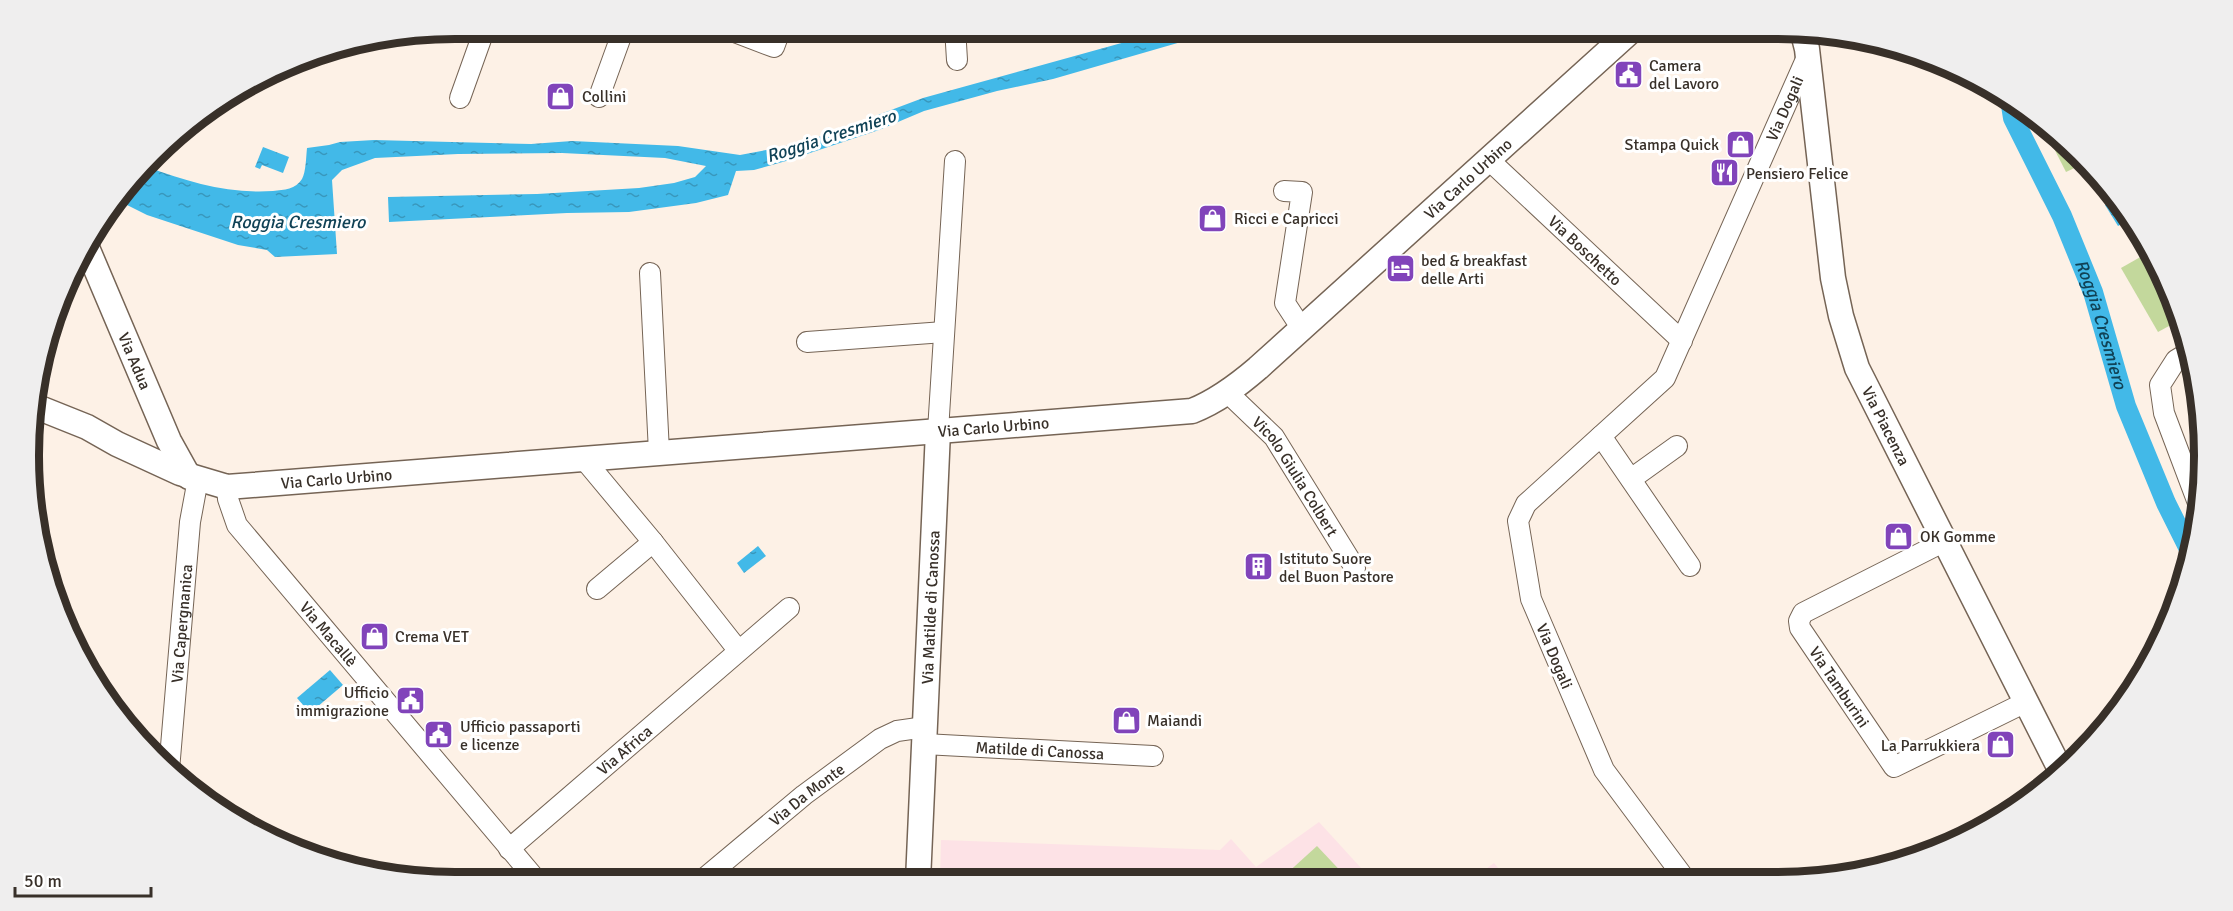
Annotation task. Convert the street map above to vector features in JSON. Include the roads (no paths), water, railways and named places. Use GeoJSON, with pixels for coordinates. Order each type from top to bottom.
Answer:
{"type":"FeatureCollection","features":[{"type":"Feature","properties":{"kind":"street"},"geometry":{"type":"LineString","coordinates":[[460,98],[481,39]]}},
{"type":"Feature","properties":{"kind":"street"},"geometry":{"type":"LineString","coordinates":[[599,97],[620,39]]}},
{"type":"Feature","properties":{"kind":"street"},"geometry":{"type":"LineString","coordinates":[[755,39],[774,46],[777,39]]}},
{"type":"Feature","properties":{"kind":"street"},"geometry":{"type":"LineString","coordinates":[[956,39],[957,60]]}},
{"type":"Feature","properties":{"kind":"street","name":"Via Carlo Urbino"},"geometry":{"type":"LineString","coordinates":[[42,409],[87,427],[117,444],[194,478],[227,487],[1192,411],[1228,393],[1302,329],[1622,39]]}},
{"type":"Feature","properties":{"kind":"street","name":"Via Dogali"},"geometry":{"type":"LineString","coordinates":[[1680,872],[1604,770],[1530,599],[1518,521],[1526,504],[1665,378],[1806,43]]}},
{"type":"Feature","properties":{"kind":"street","name":"Via Piacenza"},"geometry":{"type":"LineString","coordinates":[[1806,43],[1833,278],[1841,316],[1857,368],[2057,764]]}},
{"type":"Feature","properties":{"kind":"street","name":"Via Boschetto"},"geometry":{"type":"LineString","coordinates":[[1489,160],[1682,341]]}},
{"type":"Feature","properties":{"kind":"street","name":"Via Matilde di Canossa"},"geometry":{"type":"LineString","coordinates":[[918,872],[938,431],[955,161]]}},
{"type":"Feature","properties":{"kind":"street"},"geometry":{"type":"LineString","coordinates":[[1284,191],[1302,192],[1285,303],[1302,329]]}},
{"type":"Feature","properties":{"kind":"street","name":"Via Adua"},"geometry":{"type":"LineString","coordinates":[[90,256],[169,441],[194,478]]}},
{"type":"Feature","properties":{"kind":"street"},"geometry":{"type":"LineString","coordinates":[[650,273],[658,452]]}},
{"type":"Feature","properties":{"kind":"street"},"geometry":{"type":"LineString","coordinates":[[807,342],[944,332]]}},
{"type":"Feature","properties":{"kind":"street"},"geometry":{"type":"LineString","coordinates":[[2182,356],[2176,360],[2160,385],[2164,413],[2192,488]]}},
{"type":"Feature","properties":{"kind":"street","name":"Vicolo Giulia Colbert"},"geometry":{"type":"LineString","coordinates":[[1228,393],[1274,437],[1354,568]]}},
{"type":"Feature","properties":{"kind":"street"},"geometry":{"type":"LineString","coordinates":[[117,444],[143,439],[152,434],[157,429],[159,417]]}},
{"type":"Feature","properties":{"kind":"street"},"geometry":{"type":"LineString","coordinates":[[1601,436],[1690,566]]}},
{"type":"Feature","properties":{"kind":"street"},"geometry":{"type":"LineString","coordinates":[[1631,479],[1677,446]]}},
{"type":"Feature","properties":{"kind":"street"},"geometry":{"type":"LineString","coordinates":[[583,458],[738,650]]}},
{"type":"Feature","properties":{"kind":"street","name":"Via Capergnanica"},"geometry":{"type":"LineString","coordinates":[[170,759],[194,478]]}},
{"type":"Feature","properties":{"kind":"street","name":"Via Macallè"},"geometry":{"type":"LineString","coordinates":[[227,487],[228,499],[237,525],[529,872]]}},
{"type":"Feature","properties":{"kind":"street","name":"Via Tamburini"},"geometry":{"type":"LineString","coordinates":[[1945,541],[1803,612],[1799,621],[1800,628],[1894,767],[2026,702]]}},
{"type":"Feature","properties":{"kind":"street"},"geometry":{"type":"LineString","coordinates":[[597,589],[653,542]]}},
{"type":"Feature","properties":{"kind":"street","name":"Via Africa"},"geometry":{"type":"LineString","coordinates":[[509,849],[789,608]]}},
{"type":"Feature","properties":{"kind":"street","name":"Via Da Monte"},"geometry":{"type":"LineString","coordinates":[[712,872],[804,795],[880,739],[897,731],[925,735]]}},
{"type":"Feature","properties":{"kind":"street","name":"Matilde di Canossa"},"geometry":{"type":"LineString","coordinates":[[925,735],[1153,756]]}},
{"type":"Feature","properties":{"kind":"water","name":"Roggia Cresmiero"},"geometry":{"type":"Polygon","coordinates":[[[1136,39],[1191,39],[1053,79],[997,91],[924,111],[879,130],[786,161],[754,170],[736,171],[728,195],[696,203],[629,212],[389,222],[388,197],[537,194],[639,188],[674,183],[695,177],[706,166],[665,158],[562,153],[375,158],[342,170],[332,180],[337,254],[275,257],[267,250],[238,245],[147,215],[124,203],[153,169],[224,189],[273,191],[289,188],[296,185],[303,176],[307,148],[340,142],[374,140],[531,144],[572,141],[678,146],[740,155],[822,136],[923,98],[1136,39]]]}},
{"type":"Feature","properties":{"kind":"water"},"geometry":{"type":"Polygon","coordinates":[[[263,147],[289,157],[283,173],[262,165],[260,169],[255,167],[263,147]]]}},
{"type":"Feature","properties":{"kind":"water"},"geometry":{"type":"Polygon","coordinates":[[[2108,203],[2123,223],[2118,226],[2105,205],[2108,203]]]}},
{"type":"Feature","properties":{"kind":"water"},"geometry":{"type":"Polygon","coordinates":[[[758,546],[766,556],[744,573],[737,563],[758,546]]]}},
{"type":"Feature","properties":{"kind":"water"},"geometry":{"type":"Polygon","coordinates":[[[330,670],[343,685],[310,713],[297,698],[330,670]]]}},
{"type":"Feature","properties":{"kind":"waterway","name":"Roggia Cresmiero"},"geometry":{"type":"LineString","coordinates":[[2012,111],[2013,118],[2062,216],[2093,292],[2126,406],[2166,503],[2185,541]]}},
{"type":"Feature","properties":{"kind":"place","name":"Camera del Lavoro"},"geometry":{"type":"Point","coordinates":[1628,74]}},
{"type":"Feature","properties":{"kind":"place","name":"Collini"},"geometry":{"type":"Point","coordinates":[561,96]}},
{"type":"Feature","properties":{"kind":"place","name":"Stampa Quick"},"geometry":{"type":"Point","coordinates":[1740,144]}},
{"type":"Feature","properties":{"kind":"place","name":"Pensiero Felice"},"geometry":{"type":"Point","coordinates":[1725,173]}},
{"type":"Feature","properties":{"kind":"place","name":"Ricci e Capricci"},"geometry":{"type":"Point","coordinates":[1213,218]}},
{"type":"Feature","properties":{"kind":"place","name":"bed & breakfast delle Arti"},"geometry":{"type":"Point","coordinates":[1400,269]}},
{"type":"Feature","properties":{"kind":"place","name":"OK Gomme"},"geometry":{"type":"Point","coordinates":[1899,536]}},
{"type":"Feature","properties":{"kind":"place","name":"Istituto Suore del Buon Pastore"},"geometry":{"type":"Point","coordinates":[1258,567]}},
{"type":"Feature","properties":{"kind":"place","name":"Crema VET"},"geometry":{"type":"Point","coordinates":[374,636]}},
{"type":"Feature","properties":{"kind":"place","name":"Ufficio immigrazione"},"geometry":{"type":"Point","coordinates":[410,701]}},
{"type":"Feature","properties":{"kind":"place","name":"Maiandi"},"geometry":{"type":"Point","coordinates":[1126,720]}},
{"type":"Feature","properties":{"kind":"place","name":"Ufficio passaporti e licenze"},"geometry":{"type":"Point","coordinates":[439,735]}},
{"type":"Feature","properties":{"kind":"place","name":"La Parrukkiera"},"geometry":{"type":"Point","coordinates":[2001,745]}}]}
